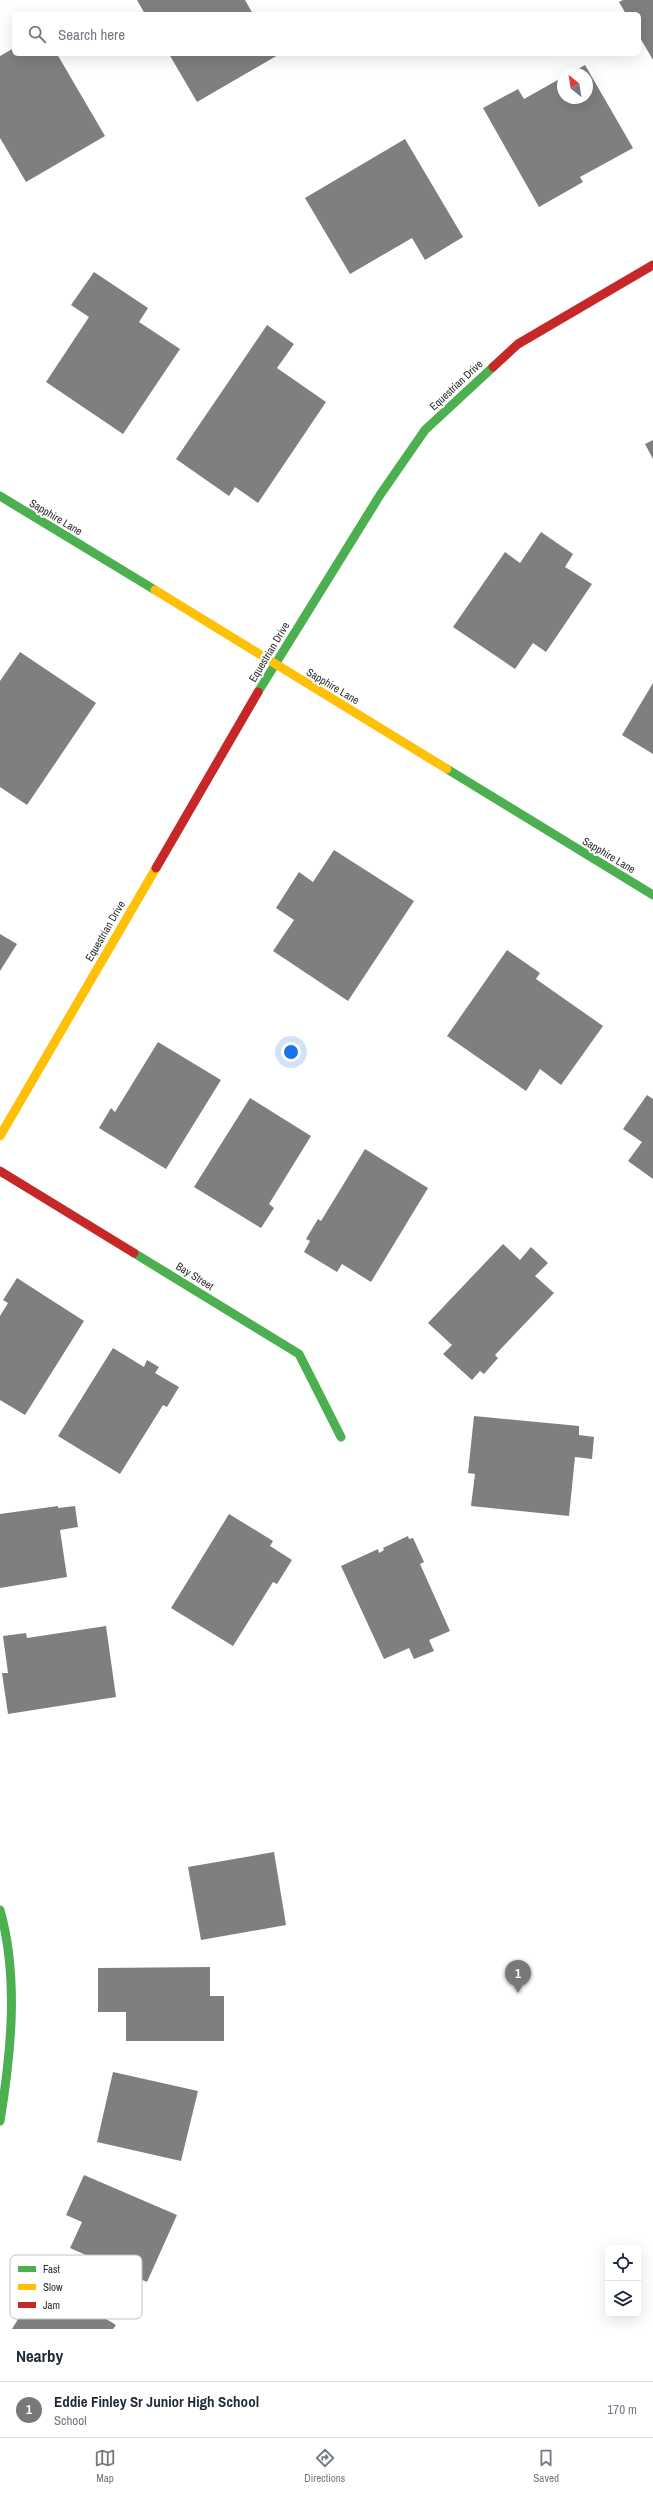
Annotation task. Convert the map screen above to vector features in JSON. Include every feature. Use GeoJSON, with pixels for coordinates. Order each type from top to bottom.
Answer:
{"type":"FeatureCollection","features":[{"type":"Feature","properties":{"kind":"street","name":"Equestrian Drive"},"geometry":{"type":"LineString","coordinates":[[0,1136],[275,664],[380,495],[425,430],[518,344],[653,265]]}},
{"type":"Feature","properties":{"kind":"street","name":"Sapphire Lane"},"geometry":{"type":"LineString","coordinates":[[0,496],[653,895]]}},
{"type":"Feature","properties":{"kind":"street","name":"Bay Street"},"geometry":{"type":"LineString","coordinates":[[0,1171],[299,1354],[341,1436]]}},
{"type":"Feature","properties":{"kind":"street"},"geometry":{"type":"LineString","coordinates":[[0,1910],[4,1923],[12,1996],[7,2081],[0,2121]]}},
{"type":"Feature","properties":{"kind":"building"},"geometry":{"type":"Polygon","coordinates":[[[137,0],[245,0],[252,12],[144,12],[137,0]]]}},
{"type":"Feature","properties":{"kind":"building"},"geometry":{"type":"Polygon","coordinates":[[[623,0],[653,0],[653,60],[641,39],[641,12],[625,12],[619,2],[623,0]]]}},
{"type":"Feature","properties":{"kind":"building"},"geometry":{"type":"Polygon","coordinates":[[[12,49],[12,56],[58,56],[105,136],[26,182],[0,138],[0,56],[12,49]]]}},
{"type":"Feature","properties":{"kind":"building"},"geometry":{"type":"Polygon","coordinates":[[[170,56],[276,56],[197,102],[170,56]]]}},
{"type":"Feature","properties":{"kind":"building"},"geometry":{"type":"Polygon","coordinates":[[[585,65],[587,68],[580,68],[585,65]]]}},
{"type":"Feature","properties":{"kind":"building"},"geometry":{"type":"Polygon","coordinates":[[[593,79],[633,148],[580,177],[583,182],[539,207],[483,108],[518,89],[524,99],[557,80],[557,104],[593,104],[593,79]]]}},
{"type":"Feature","properties":{"kind":"building"},"geometry":{"type":"Polygon","coordinates":[[[405,139],[463,237],[425,260],[412,238],[350,274],[305,198],[405,139]]]}},
{"type":"Feature","properties":{"kind":"building"},"geometry":{"type":"Polygon","coordinates":[[[94,272],[148,308],[139,322],[180,349],[123,434],[46,382],[89,317],[71,305],[94,272]]]}},
{"type":"Feature","properties":{"kind":"building"},"geometry":{"type":"Polygon","coordinates":[[[267,325],[294,344],[277,368],[326,402],[258,503],[235,487],[229,496],[176,459],[267,325]]]}},
{"type":"Feature","properties":{"kind":"building"},"geometry":{"type":"Polygon","coordinates":[[[653,440],[653,459],[645,444],[653,440]]]}},
{"type":"Feature","properties":{"kind":"building"},"geometry":{"type":"Polygon","coordinates":[[[541,532],[573,554],[565,567],[592,584],[546,652],[533,643],[515,669],[453,627],[505,552],[520,563],[541,532]]]}},
{"type":"Feature","properties":{"kind":"building"},"geometry":{"type":"Polygon","coordinates":[[[20,652],[96,703],[27,805],[0,787],[0,681],[20,652]]]}},
{"type":"Feature","properties":{"kind":"building"},"geometry":{"type":"Polygon","coordinates":[[[653,683],[653,754],[622,735],[653,683]]]}},
{"type":"Feature","properties":{"kind":"building"},"geometry":{"type":"Polygon","coordinates":[[[334,850],[414,901],[348,1001],[273,951],[294,920],[276,908],[299,872],[313,882],[334,850]]]}},
{"type":"Feature","properties":{"kind":"building"},"geometry":{"type":"Polygon","coordinates":[[[0,934],[17,944],[0,971],[0,934]]]}},
{"type":"Feature","properties":{"kind":"building"},"geometry":{"type":"Polygon","coordinates":[[[507,950],[540,973],[536,979],[603,1026],[561,1085],[540,1069],[526,1091],[447,1036],[507,950]]]}},
{"type":"Feature","properties":{"kind":"building"},"geometry":{"type":"Polygon","coordinates":[[[158,1042],[221,1080],[166,1169],[99,1128],[111,1108],[115,1112],[158,1042]]]}},
{"type":"Feature","properties":{"kind":"building"},"geometry":{"type":"Polygon","coordinates":[[[647,1095],[653,1099],[653,1179],[628,1161],[642,1142],[623,1129],[647,1095]]]}},
{"type":"Feature","properties":{"kind":"building"},"geometry":{"type":"Polygon","coordinates":[[[250,1098],[311,1136],[269,1204],[274,1208],[261,1228],[194,1187],[250,1098]]]}},
{"type":"Feature","properties":{"kind":"building"},"geometry":{"type":"Polygon","coordinates":[[[365,1149],[428,1188],[371,1282],[342,1264],[337,1272],[304,1252],[310,1241],[306,1239],[318,1219],[321,1221],[365,1149]]]}},
{"type":"Feature","properties":{"kind":"building"},"geometry":{"type":"Polygon","coordinates":[[[503,1244],[520,1260],[531,1247],[548,1263],[535,1276],[554,1293],[495,1355],[498,1358],[484,1374],[480,1371],[472,1380],[443,1354],[452,1345],[428,1323],[503,1244]]]}},
{"type":"Feature","properties":{"kind":"building"},"geometry":{"type":"Polygon","coordinates":[[[17,1278],[84,1321],[25,1415],[0,1400],[0,1316],[8,1303],[3,1300],[17,1278]]]}},
{"type":"Feature","properties":{"kind":"building"},"geometry":{"type":"Polygon","coordinates":[[[113,1348],[144,1367],[147,1360],[159,1367],[155,1373],[179,1387],[167,1407],[163,1405],[120,1474],[58,1436],[113,1348]]]}},
{"type":"Feature","properties":{"kind":"building"},"geometry":{"type":"Polygon","coordinates":[[[474,1416],[579,1426],[579,1435],[594,1437],[592,1459],[575,1457],[569,1516],[471,1506],[475,1474],[468,1473],[474,1416]]]}},
{"type":"Feature","properties":{"kind":"building"},"geometry":{"type":"Polygon","coordinates":[[[58,1506],[58,1508],[75,1506],[78,1527],[60,1530],[67,1577],[0,1588],[0,1514],[58,1506]]]}},
{"type":"Feature","properties":{"kind":"building"},"geometry":{"type":"Polygon","coordinates":[[[229,1514],[273,1541],[270,1546],[292,1560],[277,1584],[273,1582],[233,1646],[171,1608],[229,1514]]]}},
{"type":"Feature","properties":{"kind":"building"},"geometry":{"type":"Polygon","coordinates":[[[408,1536],[409,1539],[413,1538],[424,1562],[420,1564],[450,1631],[429,1640],[434,1651],[414,1659],[409,1648],[384,1659],[341,1566],[378,1549],[379,1553],[384,1550],[383,1548],[408,1536]]]}},
{"type":"Feature","properties":{"kind":"building"},"geometry":{"type":"Polygon","coordinates":[[[106,1626],[116,1697],[8,1714],[2,1673],[8,1673],[3,1636],[26,1633],[27,1638],[106,1626]]]}},
{"type":"Feature","properties":{"kind":"building"},"geometry":{"type":"Polygon","coordinates":[[[274,1852],[286,1925],[201,1940],[188,1867],[274,1852]]]}},
{"type":"Feature","properties":{"kind":"building"},"geometry":{"type":"Polygon","coordinates":[[[210,1967],[210,1996],[224,1996],[224,2041],[126,2041],[126,2012],[98,2012],[98,1968],[210,1967]]]}},
{"type":"Feature","properties":{"kind":"building"},"geometry":{"type":"Polygon","coordinates":[[[113,2072],[198,2091],[181,2161],[97,2142],[113,2072]]]}},
{"type":"Feature","properties":{"kind":"building"},"geometry":{"type":"Polygon","coordinates":[[[84,2175],[177,2215],[147,2282],[142,2280],[142,2255],[86,2255],[70,2248],[82,2222],[66,2215],[84,2175]]]}},
{"type":"Feature","properties":{"kind":"building"},"geometry":{"type":"Polygon","coordinates":[[[18,2319],[106,2319],[116,2325],[113,2329],[12,2329],[18,2319]]]}},
{"type":"Feature","properties":{"kind":"traffic: fast"},"geometry":{"type":"LineString","coordinates":[[258,692],[380,495],[425,430],[493,367]]}},
{"type":"Feature","properties":{"kind":"traffic: fast"},"geometry":{"type":"LineString","coordinates":[[0,496],[155,590]]}},
{"type":"Feature","properties":{"kind":"traffic: fast"},"geometry":{"type":"LineString","coordinates":[[447,769],[653,895]]}},
{"type":"Feature","properties":{"kind":"traffic: fast"},"geometry":{"type":"LineString","coordinates":[[134,1253],[299,1354],[341,1437]]}},
{"type":"Feature","properties":{"kind":"traffic: fast"},"geometry":{"type":"LineString","coordinates":[[0,1910],[10,1962],[11,1989],[10,2042],[0,2121]]}},
{"type":"Feature","properties":{"kind":"traffic: slow"},"geometry":{"type":"LineString","coordinates":[[155,590],[447,769]]}},
{"type":"Feature","properties":{"kind":"traffic: slow"},"geometry":{"type":"LineString","coordinates":[[0,1136],[156,868]]}},
{"type":"Feature","properties":{"kind":"traffic: jam"},"geometry":{"type":"LineString","coordinates":[[493,367],[518,344],[653,265]]}},
{"type":"Feature","properties":{"kind":"traffic: jam"},"geometry":{"type":"LineString","coordinates":[[156,868],[258,692]]}},
{"type":"Feature","properties":{"kind":"traffic: jam"},"geometry":{"type":"LineString","coordinates":[[0,1171],[134,1253]]}},
{"type":"Feature","properties":{"kind":"place","name":"Eddie Finley Sr Junior High School"},"geometry":{"type":"Point","coordinates":[518,1993]}}]}
